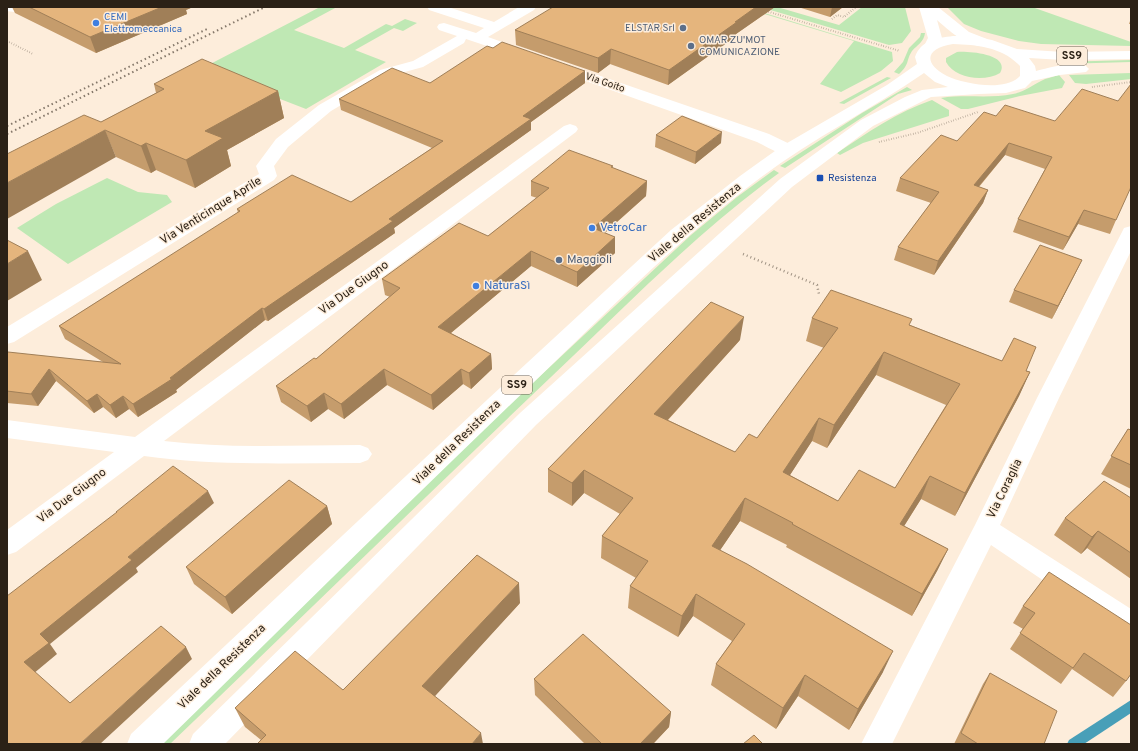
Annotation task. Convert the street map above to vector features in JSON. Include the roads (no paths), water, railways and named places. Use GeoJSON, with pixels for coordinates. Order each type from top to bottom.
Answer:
{"type":"FeatureCollection","features":[{"type":"Feature","properties":{"kind":"street"},"geometry":{"type":"LineString","coordinates":[[10,7],[36,7]]}},
{"type":"Feature","properties":{"kind":"street"},"geometry":{"type":"LineString","coordinates":[[434,7],[496,27]]}},
{"type":"Feature","properties":{"kind":"street"},"geometry":{"type":"LineString","coordinates":[[477,38],[529,7]]}},
{"type":"Feature","properties":{"kind":"street"},"geometry":{"type":"LineString","coordinates":[[927,7],[964,35],[982,42]]}},
{"type":"Feature","properties":{"kind":"street"},"geometry":{"type":"LineString","coordinates":[[927,7],[935,38],[928,56],[933,74],[946,81],[978,89],[994,90],[1009,88],[1020,84],[1027,78]]}},
{"type":"Feature","properties":{"kind":"street","name":"Via Goito"},"geometry":{"type":"LineString","coordinates":[[444,27],[763,138],[788,150]]}},
{"type":"Feature","properties":{"kind":"street","name":"Via Venticinque Aprile"},"geometry":{"type":"LineString","coordinates":[[7,337],[268,176],[265,166],[282,143],[325,108],[385,73],[418,64],[459,40]]}},
{"type":"Feature","properties":{"kind":"street","name":"Viale della Resistenza"},"geometry":{"type":"LineString","coordinates":[[142,744],[490,410],[678,234],[746,180],[788,150],[892,88],[928,56],[953,40],[982,42],[999,46],[1014,53],[1028,66],[1029,72],[1027,78]]}},
{"type":"Feature","properties":{"kind":"street","name":"Viale della Resistenza"},"geometry":{"type":"LineString","coordinates":[[1014,53],[1063,56],[1131,54]]}},
{"type":"Feature","properties":{"kind":"street","name":"SS9"},"geometry":{"type":"LineString","coordinates":[[1027,78],[1060,70],[1131,68]]}},
{"type":"Feature","properties":{"kind":"street","name":"SS9"},"geometry":{"type":"LineString","coordinates":[[204,744],[528,418],[786,183],[867,123],[911,100],[928,93],[978,89]]}},
{"type":"Feature","properties":{"kind":"street","name":"Via Due Giugno"},"geometry":{"type":"LineString","coordinates":[[7,544],[570,129]]}},
{"type":"Feature","properties":{"kind":"street","name":"Via Coraglia"},"geometry":{"type":"LineString","coordinates":[[876,744],[986,529],[1048,398],[1131,232]]}},
{"type":"Feature","properties":{"kind":"street"},"geometry":{"type":"LineString","coordinates":[[7,429],[137,447],[203,453],[360,454]]}},
{"type":"Feature","properties":{"kind":"street"},"geometry":{"type":"LineString","coordinates":[[986,529],[1131,624]]}},
{"type":"Feature","properties":{"kind":"waterway"},"geometry":{"type":"LineString","coordinates":[[1073,744],[1131,706]]}},
{"type":"Feature","properties":{"kind":"railway"},"geometry":{"type":"LineString","coordinates":[[7,134],[265,7]]}},
{"type":"Feature","properties":{"kind":"railway"},"geometry":{"type":"LineString","coordinates":[[7,126],[207,29]]}},
{"type":"Feature","properties":{"kind":"place","name":"CEMI Elettromeccanica"},"geometry":{"type":"Point","coordinates":[96,23]}},
{"type":"Feature","properties":{"kind":"place","name":"ELSTAR Srl"},"geometry":{"type":"Point","coordinates":[683,28]}},
{"type":"Feature","properties":{"kind":"place","name":"OMAR ZU'MOT COMUNICAZIONE"},"geometry":{"type":"Point","coordinates":[691,46]}},
{"type":"Feature","properties":{"kind":"place","name":"Resistenza"},"geometry":{"type":"Point","coordinates":[820,178]}},
{"type":"Feature","properties":{"kind":"place","name":"VetroCar"},"geometry":{"type":"Point","coordinates":[592,228]}},
{"type":"Feature","properties":{"kind":"place","name":"Maggioli"},"geometry":{"type":"Point","coordinates":[559,260]}},
{"type":"Feature","properties":{"kind":"place","name":"NaturaSì"},"geometry":{"type":"Point","coordinates":[476,286]}}]}
